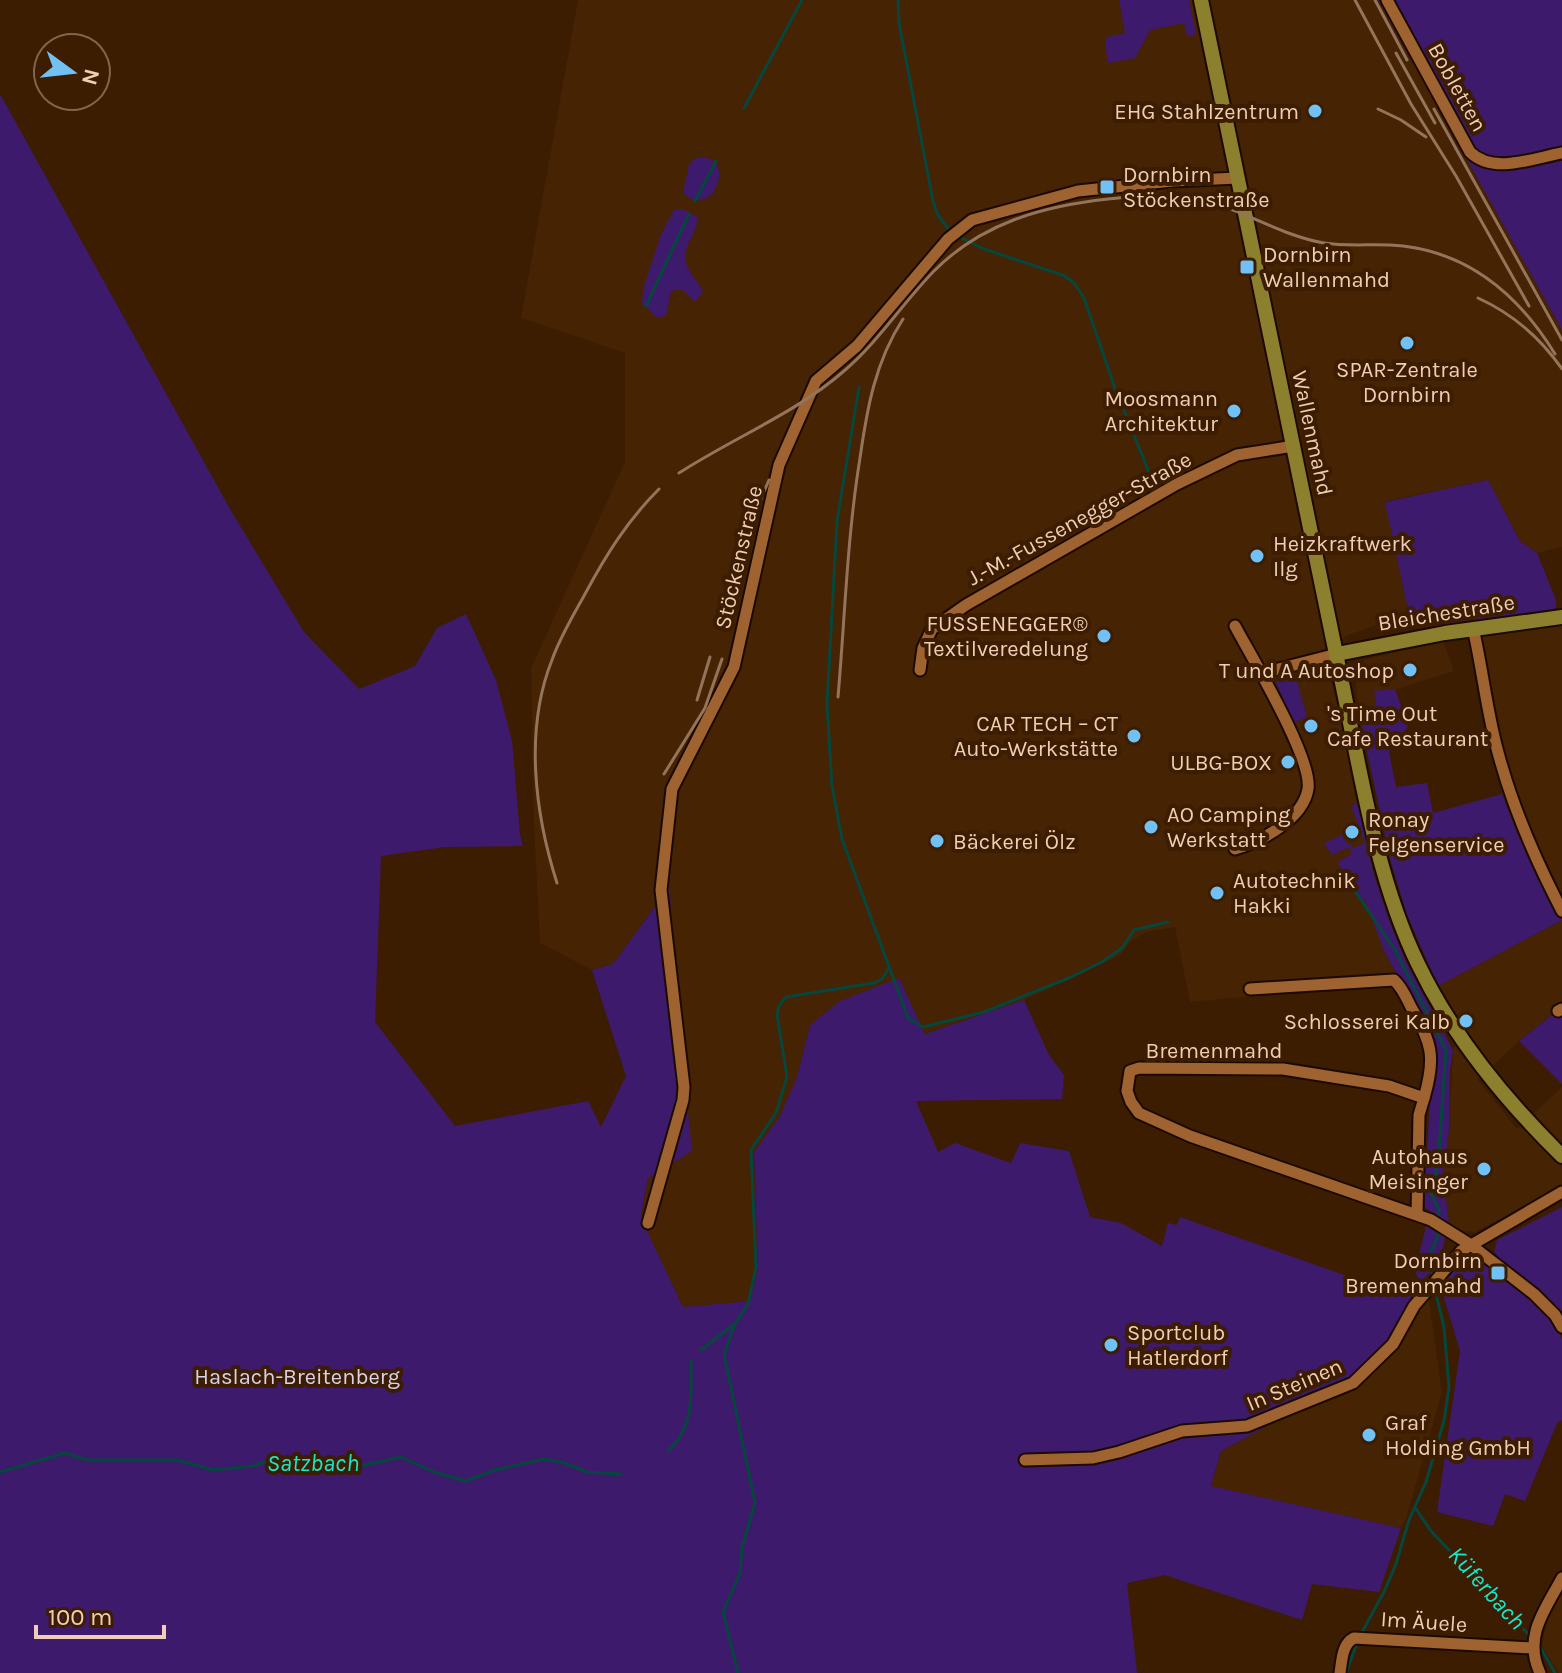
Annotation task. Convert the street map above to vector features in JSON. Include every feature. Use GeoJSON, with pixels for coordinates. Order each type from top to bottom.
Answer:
{"type":"FeatureCollection","features":[{"type":"Feature","properties":{"kind":"main road","name":"Wallenmahd"},"geometry":{"type":"LineString","coordinates":[[1201,0],[1337,654],[1383,867],[1394,904],[1417,963],[1466,1047],[1510,1101],[1562,1156]]}},
{"type":"Feature","properties":{"kind":"main road","name":"Bleichestraße"},"geometry":{"type":"LineString","coordinates":[[1337,654],[1473,628],[1562,617]]}},
{"type":"Feature","properties":{"kind":"street","name":"Bobletten"},"geometry":{"type":"LineString","coordinates":[[1387,0],[1476,158],[1503,164],[1562,153]]}},
{"type":"Feature","properties":{"kind":"street","name":"Stöckenstraße"},"geometry":{"type":"LineString","coordinates":[[648,1223],[684,1087],[661,890],[672,789],[734,667],[779,465],[816,381],[857,346],[948,239],[972,220],[1078,191],[1238,178]]}},
{"type":"Feature","properties":{"kind":"street","name":"J.-M.-Fussenegger-Straße"},"geometry":{"type":"LineString","coordinates":[[920,670],[923,648],[932,629],[966,605],[1177,484],[1237,455],[1294,446]]}},
{"type":"Feature","properties":{"kind":"street"},"geometry":{"type":"LineString","coordinates":[[1235,626],[1263,673],[1303,759],[1309,781],[1304,803],[1285,823],[1247,846],[1235,849]]}},
{"type":"Feature","properties":{"kind":"street"},"geometry":{"type":"LineString","coordinates":[[1473,628],[1498,755],[1517,817],[1562,911]]}},
{"type":"Feature","properties":{"kind":"street"},"geometry":{"type":"LineString","coordinates":[[1263,673],[1337,654]]}},
{"type":"Feature","properties":{"kind":"street"},"geometry":{"type":"LineString","coordinates":[[1250,989],[1394,980],[1431,1045],[1432,1063],[1419,1115],[1417,1214]]}},
{"type":"Feature","properties":{"kind":"street","name":"Bremenmahd"},"geometry":{"type":"LineString","coordinates":[[1424,1098],[1389,1086],[1283,1069],[1139,1068],[1130,1071],[1127,1080],[1131,1102],[1139,1113],[1174,1131],[1431,1220],[1471,1245],[1534,1294],[1555,1315],[1562,1327]]}},
{"type":"Feature","properties":{"kind":"street","name":"In Steinen"},"geometry":{"type":"LineString","coordinates":[[1025,1460],[1093,1458],[1196,1429],[1247,1426],[1353,1383],[1393,1344],[1426,1289],[1461,1251],[1562,1192]]}},
{"type":"Feature","properties":{"kind":"street"},"geometry":{"type":"LineString","coordinates":[[1537,1670],[1533,1643],[1541,1617],[1562,1578]]}},
{"type":"Feature","properties":{"kind":"street","name":"Im Äuele"},"geometry":{"type":"LineString","coordinates":[[1340,1673],[1347,1642],[1354,1638],[1533,1643]]}},
{"type":"Feature","properties":{"kind":"shaded area"},"geometry":{"type":"Polygon","coordinates":[[[578,0],[1378,0],[1562,330],[1562,547],[1537,553],[1520,541],[1488,480],[1386,501],[1409,614],[1348,635],[1327,651],[1327,669],[1338,704],[1367,850],[1379,890],[1384,951],[1401,982],[1190,1002],[1175,927],[1147,932],[1132,940],[1120,955],[1024,1000],[925,1034],[810,1025],[797,1077],[780,1117],[754,1152],[758,1268],[750,1301],[683,1307],[640,1219],[648,1178],[673,970],[669,887],[613,964],[592,970],[540,943],[531,668],[625,462],[625,353],[521,318],[578,0]]]}},
{"type":"Feature","properties":{"kind":"shaded area"},"geometry":{"type":"Polygon","coordinates":[[[1562,612],[1562,917],[1519,838],[1502,794],[1471,635],[1562,612]]]}},
{"type":"Feature","properties":{"kind":"shaded area"},"geometry":{"type":"Polygon","coordinates":[[[1443,641],[1454,671],[1394,690],[1374,692],[1376,705],[1358,710],[1354,662],[1443,641]]]}},
{"type":"Feature","properties":{"kind":"shaded area"},"geometry":{"type":"Polygon","coordinates":[[[1562,920],[1562,1007],[1522,1038],[1478,1080],[1517,1129],[1562,1087],[1562,1187],[1475,1232],[1464,1231],[1449,1223],[1443,1178],[1453,1050],[1466,1030],[1438,986],[1562,920]]]}},
{"type":"Feature","properties":{"kind":"shaded area"},"geometry":{"type":"Polygon","coordinates":[[[1415,1295],[1429,1300],[1442,1392],[1401,1528],[1211,1487],[1221,1451],[1358,1377],[1389,1344],[1415,1295]]]}},
{"type":"Feature","properties":{"kind":"shaded area"},"geometry":{"type":"Polygon","coordinates":[[[1562,1590],[1562,1673],[1559,1673],[1542,1646],[1548,1615],[1562,1590]]]}},
{"type":"Feature","properties":{"kind":"green space"},"geometry":{"type":"Polygon","coordinates":[[[1119,0],[1189,0],[1196,34],[1187,36],[1184,23],[1150,30],[1135,58],[1108,63],[1107,37],[1125,33],[1119,0]]]}},
{"type":"Feature","properties":{"kind":"green space"},"geometry":{"type":"Polygon","coordinates":[[[1378,0],[1562,0],[1562,330],[1378,0]]]}},
{"type":"Feature","properties":{"kind":"green space","name":"Haslach-Breitenberg"},"geometry":{"type":"Polygon","coordinates":[[[0,94],[230,509],[304,632],[359,689],[415,666],[437,628],[466,614],[496,680],[512,741],[523,846],[445,847],[381,856],[375,1022],[455,1126],[588,1101],[601,1127],[626,1076],[592,970],[613,964],[670,886],[673,970],[692,1151],[648,1178],[641,1214],[683,1307],[750,1301],[758,1268],[754,1152],[780,1116],[797,1077],[810,1025],[840,1001],[899,978],[925,1034],[1024,1000],[1049,1055],[1064,1075],[1062,1099],[916,1101],[938,1152],[955,1143],[1011,1163],[1020,1143],[1069,1151],[1090,1217],[1121,1223],[1162,1246],[1168,1223],[1177,1225],[1180,1217],[1395,1293],[1415,1295],[1389,1344],[1358,1377],[1221,1451],[1211,1486],[1401,1528],[1379,1592],[1312,1584],[1302,1620],[1165,1575],[1127,1583],[1137,1673],[0,1673],[0,94]]]}},
{"type":"Feature","properties":{"kind":"green space"},"geometry":{"type":"Polygon","coordinates":[[[696,158],[710,159],[719,171],[715,189],[702,200],[683,193],[689,164],[696,158]]]}},
{"type":"Feature","properties":{"kind":"green space"},"geometry":{"type":"Polygon","coordinates":[[[674,210],[685,210],[697,217],[685,256],[703,291],[695,302],[682,289],[671,291],[666,315],[658,318],[642,304],[643,289],[661,234],[674,210]]]}},
{"type":"Feature","properties":{"kind":"green space"},"geometry":{"type":"Polygon","coordinates":[[[1488,480],[1520,541],[1537,553],[1556,600],[1556,608],[1551,612],[1408,629],[1403,623],[1409,614],[1385,502],[1488,480]]]}},
{"type":"Feature","properties":{"kind":"green space"},"geometry":{"type":"Polygon","coordinates":[[[1304,671],[1306,679],[1297,682],[1307,717],[1293,723],[1276,682],[1281,676],[1304,671]]]}},
{"type":"Feature","properties":{"kind":"green space"},"geometry":{"type":"Polygon","coordinates":[[[1395,689],[1408,726],[1389,752],[1396,787],[1427,783],[1433,813],[1502,794],[1519,838],[1562,917],[1562,920],[1438,986],[1407,915],[1391,862],[1358,710],[1376,705],[1374,691],[1395,689]]]}},
{"type":"Feature","properties":{"kind":"green space"},"geometry":{"type":"Polygon","coordinates":[[[1358,803],[1373,872],[1390,923],[1406,962],[1453,1050],[1443,1178],[1449,1223],[1424,1207],[1430,1098],[1437,1064],[1432,1038],[1384,951],[1365,900],[1337,862],[1352,854],[1349,847],[1332,855],[1324,843],[1342,835],[1353,848],[1365,843],[1351,806],[1358,803]]]}},
{"type":"Feature","properties":{"kind":"green space"},"geometry":{"type":"Polygon","coordinates":[[[1562,1007],[1562,1084],[1519,1041],[1562,1007]]]}},
{"type":"Feature","properties":{"kind":"green space"},"geometry":{"type":"Polygon","coordinates":[[[1562,1207],[1562,1311],[1558,1312],[1506,1266],[1494,1251],[1497,1240],[1562,1207]]]}},
{"type":"Feature","properties":{"kind":"green space"},"geometry":{"type":"Polygon","coordinates":[[[1426,1226],[1445,1237],[1440,1262],[1420,1283],[1415,1271],[1426,1226]]]}},
{"type":"Feature","properties":{"kind":"green space"},"geometry":{"type":"Polygon","coordinates":[[[1471,1258],[1477,1259],[1538,1306],[1557,1328],[1562,1340],[1562,1420],[1557,1423],[1525,1501],[1505,1494],[1493,1526],[1437,1512],[1460,1351],[1440,1284],[1471,1258]]]}},
{"type":"Feature","properties":{"kind":"waterway"},"geometry":{"type":"LineString","coordinates":[[744,108],[802,0]]}},
{"type":"Feature","properties":{"kind":"waterway"},"geometry":{"type":"LineString","coordinates":[[898,0],[899,23],[933,201],[938,215],[950,231]]}},
{"type":"Feature","properties":{"kind":"waterway"},"geometry":{"type":"LineString","coordinates":[[695,201],[716,161]]}},
{"type":"Feature","properties":{"kind":"waterway"},"geometry":{"type":"LineString","coordinates":[[646,306],[689,214]]}},
{"type":"Feature","properties":{"kind":"waterway"},"geometry":{"type":"LineString","coordinates":[[956,235],[984,249],[1065,276],[1075,284],[1084,298],[1115,388],[1155,487]]}},
{"type":"Feature","properties":{"kind":"waterway"},"geometry":{"type":"LineString","coordinates":[[859,387],[837,521],[827,705],[832,786],[842,839],[908,1018],[923,1027],[984,1012],[1102,962],[1122,948],[1134,930],[1168,922]]}},
{"type":"Feature","properties":{"kind":"waterway"},"geometry":{"type":"LineString","coordinates":[[1350,884],[1395,950],[1446,1050],[1438,1164],[1431,1194],[1439,1209],[1438,1220]]}},
{"type":"Feature","properties":{"kind":"waterway"},"geometry":{"type":"LineString","coordinates":[[738,1673],[723,1612],[740,1573],[742,1547],[755,1503],[724,1354],[735,1324],[748,1304],[756,1267],[751,1150],[776,1113],[787,1077],[777,1014],[786,997],[874,983],[882,979],[888,969]]}},
{"type":"Feature","properties":{"kind":"waterway"},"geometry":{"type":"LineString","coordinates":[[1433,1279],[1430,1254],[1438,1228]]}},
{"type":"Feature","properties":{"kind":"waterway"},"geometry":{"type":"LineString","coordinates":[[1360,1636],[1396,1564],[1444,1421],[1449,1387],[1444,1327],[1435,1290]]}},
{"type":"Feature","properties":{"kind":"waterway","name":"Satzbach"},"geometry":{"type":"LineString","coordinates":[[701,1350],[733,1325]]}},
{"type":"Feature","properties":{"kind":"waterway","name":"Satzbach"},"geometry":{"type":"LineString","coordinates":[[668,1451],[677,1442],[687,1421],[691,1398],[691,1361]]}},
{"type":"Feature","properties":{"kind":"waterway","name":"Satzbach"},"geometry":{"type":"LineString","coordinates":[[0,1472],[65,1453],[87,1460],[178,1460],[213,1470],[253,1466],[267,1461],[297,1468],[316,1464],[347,1469],[401,1457],[434,1472],[465,1481],[495,1470],[544,1459],[587,1472],[621,1474]]}},
{"type":"Feature","properties":{"kind":"waterway","name":"Küferbach"},"geometry":{"type":"LineString","coordinates":[[1416,1509],[1431,1531],[1531,1637]]}},
{"type":"Feature","properties":{"kind":"waterway"},"geometry":{"type":"LineString","coordinates":[[1346,1673],[1357,1643]]}},
{"type":"Feature","properties":{"kind":"waterway","name":"Küferbach"},"geometry":{"type":"LineString","coordinates":[[1539,1645],[1555,1673]]}},
{"type":"Feature","properties":{"kind":"railway"},"geometry":{"type":"LineString","coordinates":[[1355,0],[1411,104],[1456,176],[1529,306]]}},
{"type":"Feature","properties":{"kind":"railway"},"geometry":{"type":"LineString","coordinates":[[1375,0],[1407,60]]}},
{"type":"Feature","properties":{"kind":"railway"},"geometry":{"type":"LineString","coordinates":[[1396,53],[1435,123]]}},
{"type":"Feature","properties":{"kind":"railway"},"geometry":{"type":"LineString","coordinates":[[1378,109],[1426,137]]}},
{"type":"Feature","properties":{"kind":"railway"},"geometry":{"type":"LineString","coordinates":[[1434,109],[1562,340]]}},
{"type":"Feature","properties":{"kind":"railway"},"geometry":{"type":"LineString","coordinates":[[679,473],[785,413],[844,371],[868,348],[933,272],[971,241],[992,229],[1037,212],[1084,202],[1142,196],[1195,198],[1305,239],[1344,245],[1403,246],[1451,258],[1472,269],[1509,297],[1526,314],[1555,354]]}},
{"type":"Feature","properties":{"kind":"railway"},"geometry":{"type":"LineString","coordinates":[[1478,298],[1503,311],[1525,328],[1562,369]]}},
{"type":"Feature","properties":{"kind":"railway"},"geometry":{"type":"LineString","coordinates":[[838,697],[852,518],[866,422],[885,352],[903,319]]}},
{"type":"Feature","properties":{"kind":"railway"},"geometry":{"type":"LineString","coordinates":[[743,541],[769,480]]}},
{"type":"Feature","properties":{"kind":"railway"},"geometry":{"type":"LineString","coordinates":[[557,883],[538,801],[535,743],[543,687],[559,643],[601,566],[627,526],[659,489]]}},
{"type":"Feature","properties":{"kind":"railway"},"geometry":{"type":"LineString","coordinates":[[697,700],[710,657]]}},
{"type":"Feature","properties":{"kind":"railway"},"geometry":{"type":"LineString","coordinates":[[664,774],[705,708],[722,659]]}},
{"type":"Feature","properties":{"kind":"place","name":"EHG Stahlzentrum"},"geometry":{"type":"Point","coordinates":[1315,111]}},
{"type":"Feature","properties":{"kind":"place","name":"Dornbirn Stöckenstraße"},"geometry":{"type":"Point","coordinates":[1107,187]}},
{"type":"Feature","properties":{"kind":"place","name":"Dornbirn Wallenmahd"},"geometry":{"type":"Point","coordinates":[1247,267]}},
{"type":"Feature","properties":{"kind":"place","name":"SPAR-Zentrale Dornbirn"},"geometry":{"type":"Point","coordinates":[1407,343]}},
{"type":"Feature","properties":{"kind":"place","name":"Moosmann Architektur"},"geometry":{"type":"Point","coordinates":[1234,411]}},
{"type":"Feature","properties":{"kind":"place","name":"Heizkraftwerk Ilg"},"geometry":{"type":"Point","coordinates":[1257,556]}},
{"type":"Feature","properties":{"kind":"place","name":"FUSSENEGGER® Textilveredelung"},"geometry":{"type":"Point","coordinates":[1104,636]}},
{"type":"Feature","properties":{"kind":"place","name":"T und A Autoshop"},"geometry":{"type":"Point","coordinates":[1410,670]}},
{"type":"Feature","properties":{"kind":"place","name":"'s Time Out Cafe Restaurant"},"geometry":{"type":"Point","coordinates":[1311,726]}},
{"type":"Feature","properties":{"kind":"place","name":"CAR TECH – CT Auto-Werkstätte"},"geometry":{"type":"Point","coordinates":[1134,736]}},
{"type":"Feature","properties":{"kind":"place","name":"ULBG-BOX"},"geometry":{"type":"Point","coordinates":[1288,762]}},
{"type":"Feature","properties":{"kind":"place","name":"AO Camping Werkstatt"},"geometry":{"type":"Point","coordinates":[1151,827]}},
{"type":"Feature","properties":{"kind":"place","name":"Ronay Felgenservice"},"geometry":{"type":"Point","coordinates":[1352,832]}},
{"type":"Feature","properties":{"kind":"place","name":"Bäckerei Ölz"},"geometry":{"type":"Point","coordinates":[937,841]}},
{"type":"Feature","properties":{"kind":"place","name":"Autotechnik Hakki"},"geometry":{"type":"Point","coordinates":[1217,893]}},
{"type":"Feature","properties":{"kind":"place","name":"Schlosserei Kalb"},"geometry":{"type":"Point","coordinates":[1466,1021]}},
{"type":"Feature","properties":{"kind":"place","name":"Autohaus Meisinger"},"geometry":{"type":"Point","coordinates":[1484,1169]}},
{"type":"Feature","properties":{"kind":"place","name":"Dornbirn Bremenmahd"},"geometry":{"type":"Point","coordinates":[1498,1273]}},
{"type":"Feature","properties":{"kind":"place","name":"Sportclub Hatlerdorf"},"geometry":{"type":"Point","coordinates":[1111,1345]}},
{"type":"Feature","properties":{"kind":"place","name":"Graf Holding GmbH"},"geometry":{"type":"Point","coordinates":[1369,1435]}}]}
